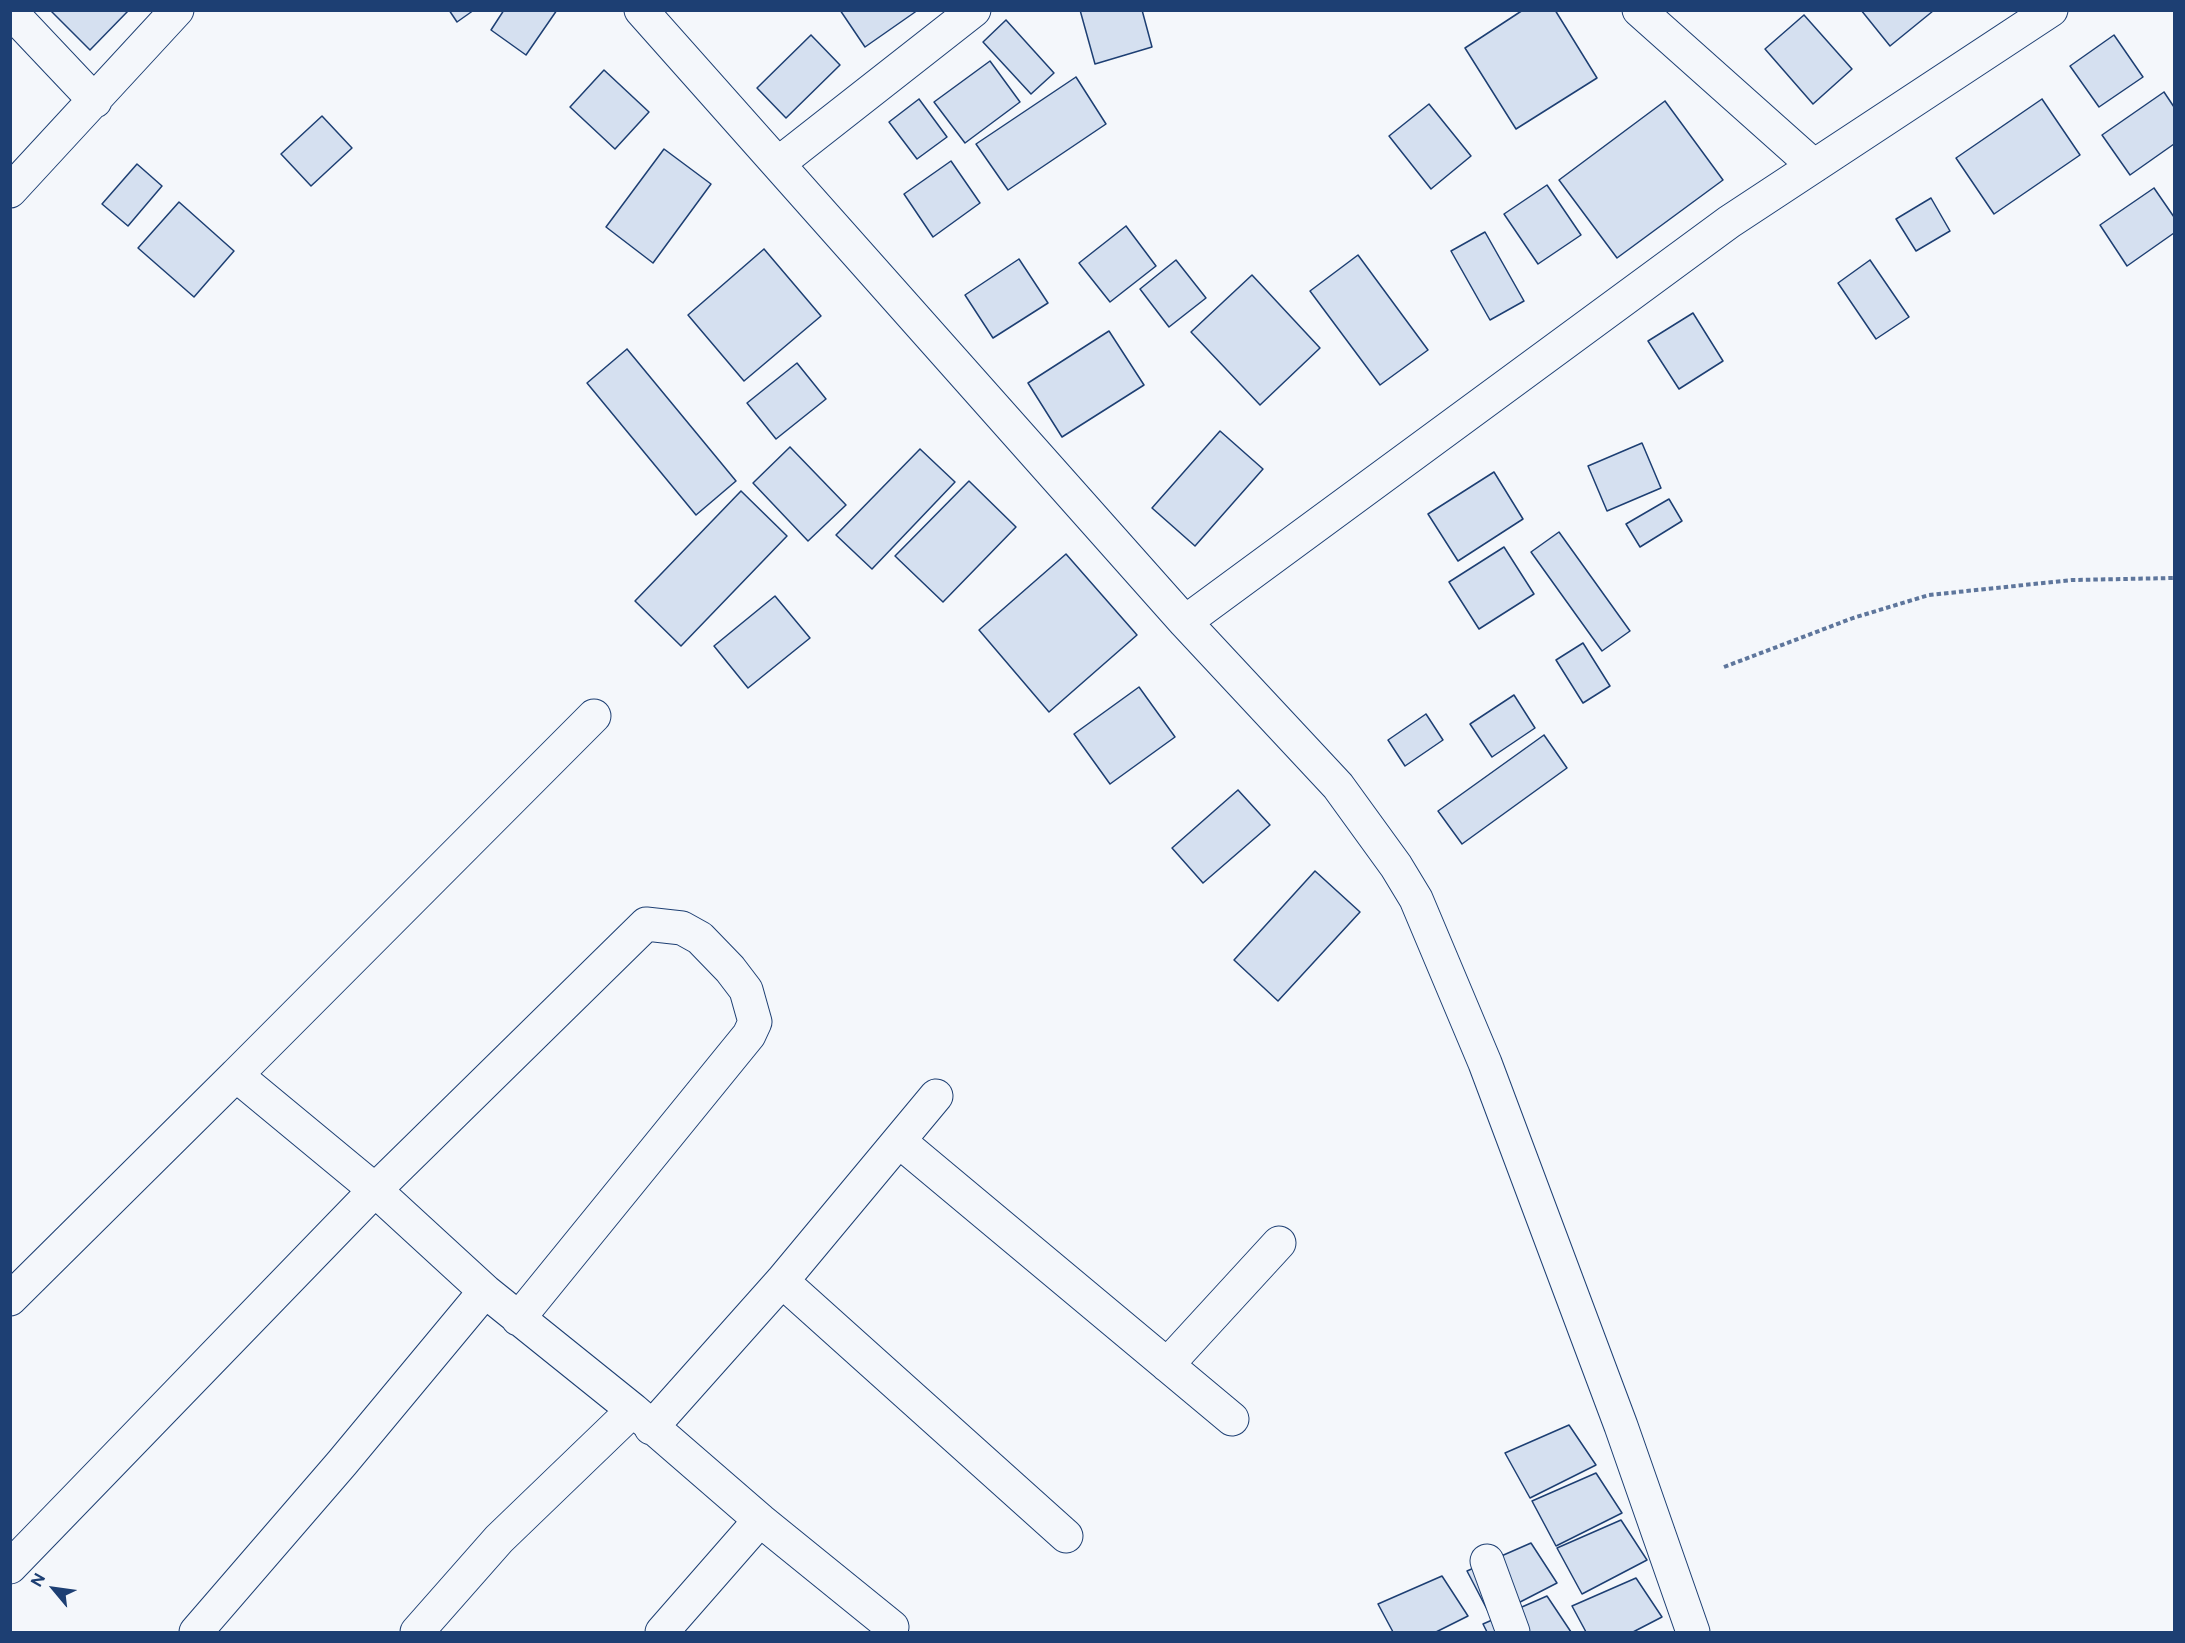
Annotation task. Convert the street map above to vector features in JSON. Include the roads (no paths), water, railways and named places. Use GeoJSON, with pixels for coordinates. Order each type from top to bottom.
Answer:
{"type":"FeatureCollection","features":[{"type":"Feature","properties":{"kind":"street"},"geometry":{"type":"LineString","coordinates":[[10,191],[177,10]]}},
{"type":"Feature","properties":{"kind":"street"},"geometry":{"type":"LineString","coordinates":[[642,10],[1185,622],[1338,786],[1374,833],[1416,899],[1485,1063],[1535,1202],[1621,1426],[1694,1632]]}},
{"type":"Feature","properties":{"kind":"street"},"geometry":{"type":"LineString","coordinates":[[779,164],[974,10]]}},
{"type":"Feature","properties":{"kind":"street"},"geometry":{"type":"LineString","coordinates":[[1639,10],[1814,166]]}},
{"type":"Feature","properties":{"kind":"street"},"geometry":{"type":"LineString","coordinates":[[1185,622],[1719,229],[2050,10]]}},
{"type":"Feature","properties":{"kind":"street"},"geometry":{"type":"LineString","coordinates":[[10,11],[95,101]]}},
{"type":"Feature","properties":{"kind":"street"},"geometry":{"type":"LineString","coordinates":[[10,1299],[594,716]]}},
{"type":"Feature","properties":{"kind":"street"},"geometry":{"type":"LineString","coordinates":[[10,1567],[375,1190],[646,924],[676,927],[700,938],[746,990],[754,1022],[749,1035],[518,1319]]}},
{"type":"Feature","properties":{"kind":"street"},"geometry":{"type":"LineString","coordinates":[[236,1075],[375,1190],[518,1319],[642,1419],[892,1631]]}},
{"type":"Feature","properties":{"kind":"street"},"geometry":{"type":"LineString","coordinates":[[417,1632],[499,1539],[642,1419],[782,1281],[936,1096]]}},
{"type":"Feature","properties":{"kind":"street"},"geometry":{"type":"LineString","coordinates":[[899,1141],[1232,1419]]}},
{"type":"Feature","properties":{"kind":"street"},"geometry":{"type":"LineString","coordinates":[[1167,1365],[1279,1244]]}},
{"type":"Feature","properties":{"kind":"street"},"geometry":{"type":"LineString","coordinates":[[782,1281],[1066,1536]]}},
{"type":"Feature","properties":{"kind":"street"},"geometry":{"type":"LineString","coordinates":[[195,1632],[342,1463],[485,1291]]}},
{"type":"Feature","properties":{"kind":"street"},"geometry":{"type":"LineString","coordinates":[[662,1632],[760,1520]]}},
{"type":"Feature","properties":{"kind":"street"},"geometry":{"type":"LineString","coordinates":[[1487,1561],[1513,1632]]}}]}
